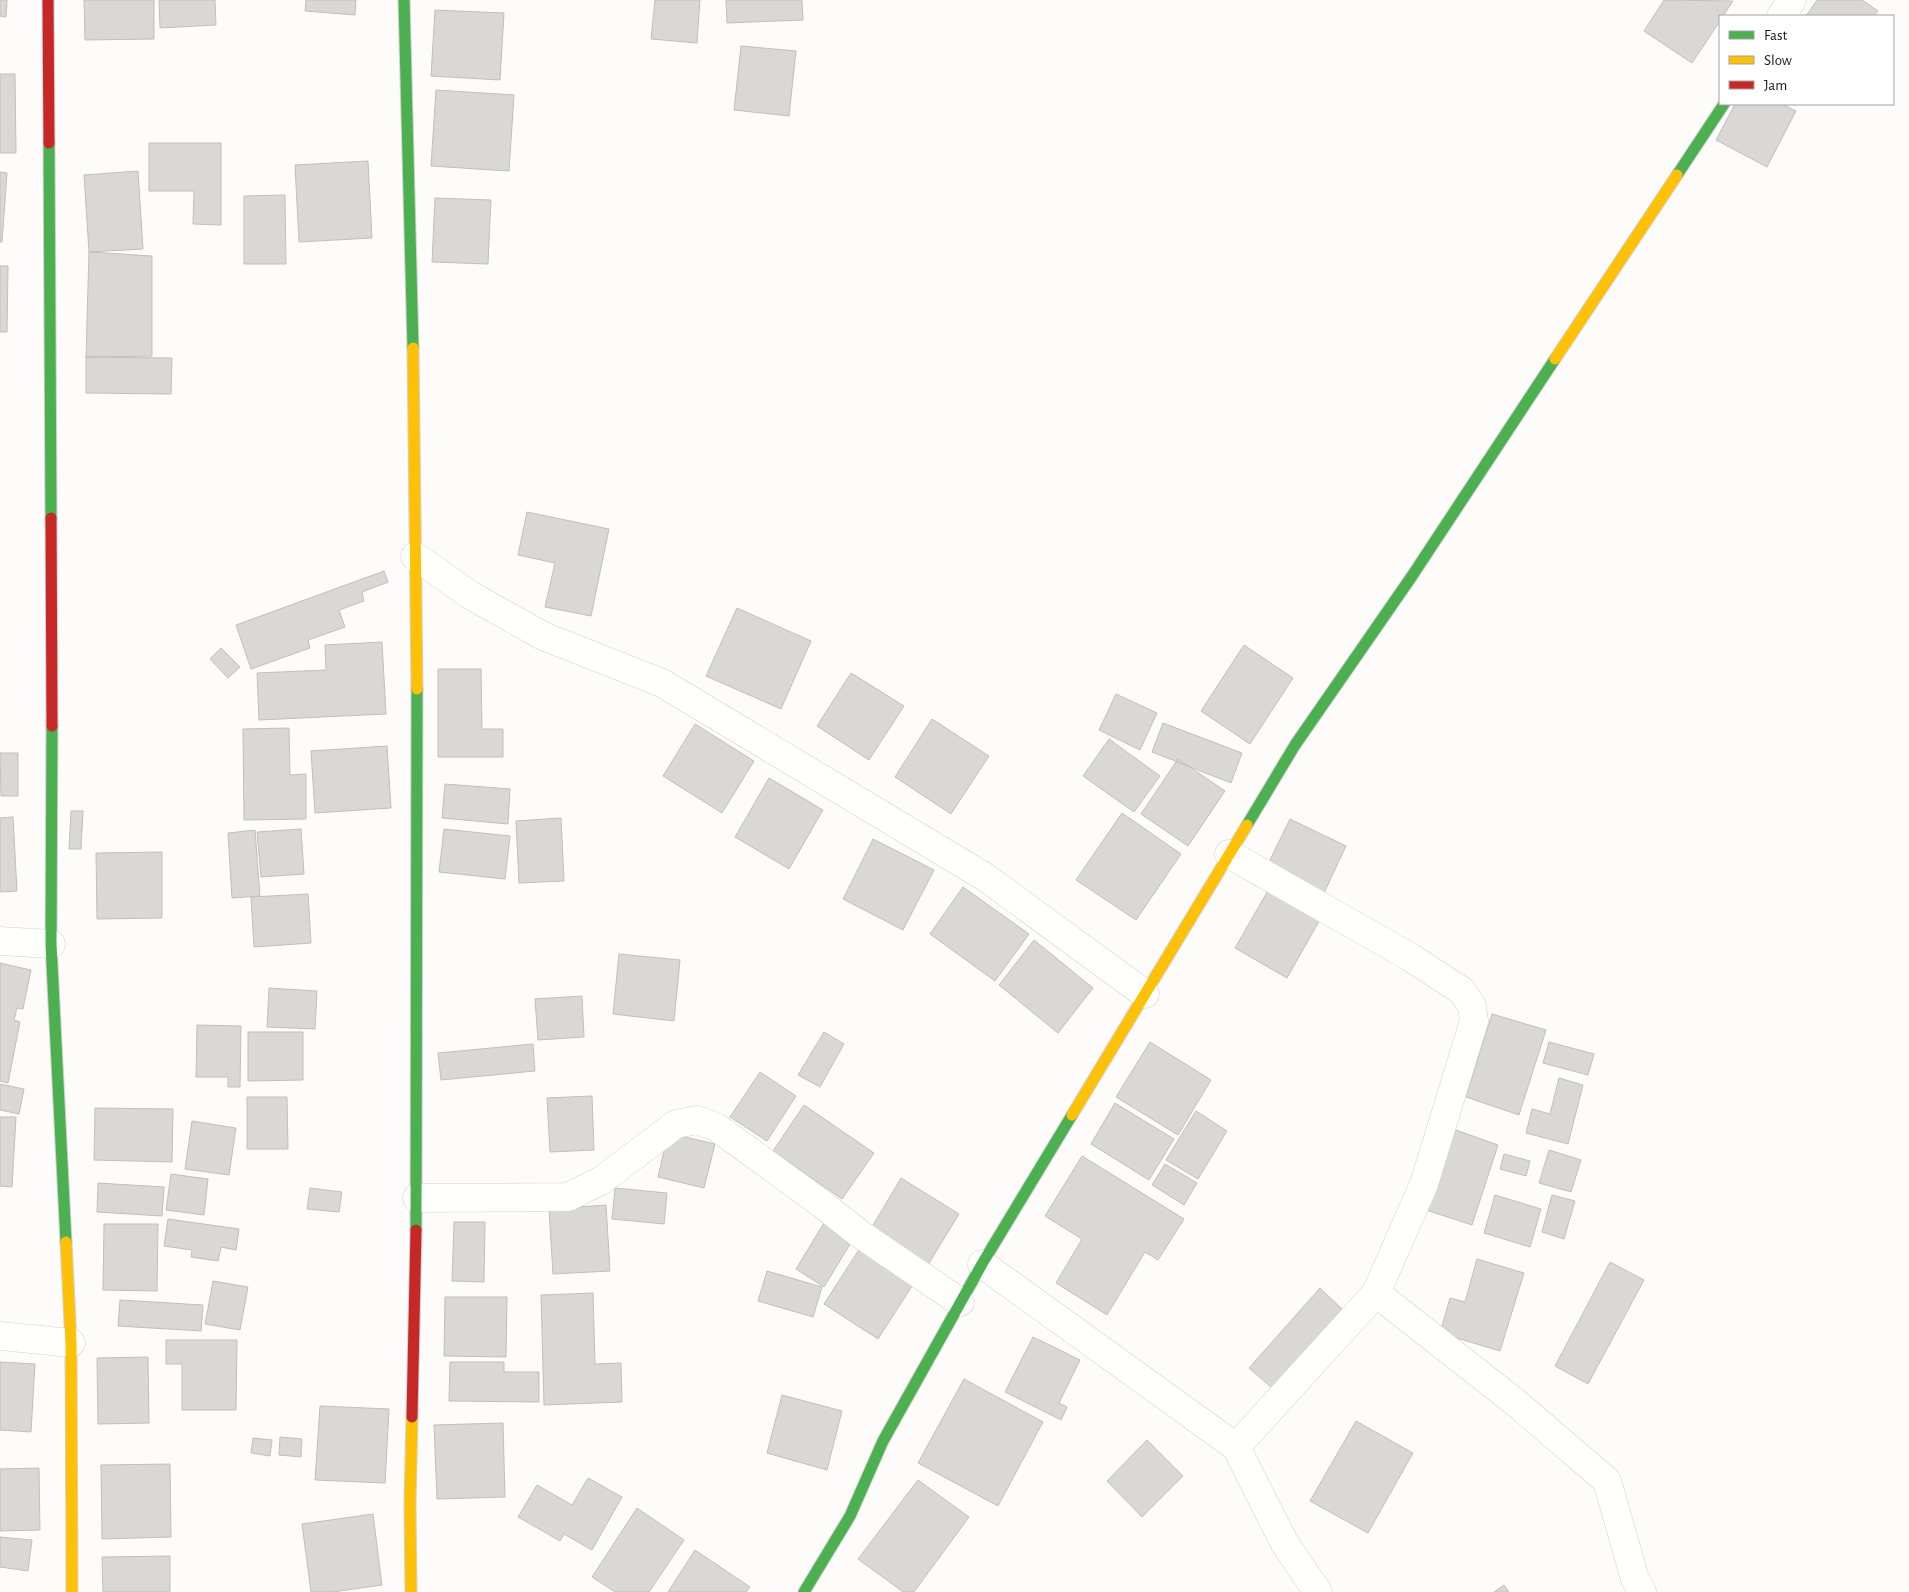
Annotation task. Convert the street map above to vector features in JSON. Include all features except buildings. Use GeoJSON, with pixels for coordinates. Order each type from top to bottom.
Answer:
{"type":"FeatureCollection","features":[{"type":"Feature","properties":{"kind":"street"},"geometry":{"type":"LineString","coordinates":[[48,0],[52,620],[51,944],[71,1343],[72,1592]]}},
{"type":"Feature","properties":{"kind":"street"},"geometry":{"type":"LineString","coordinates":[[404,0],[413,358],[418,756],[417,1198],[410,1503],[411,1592]]}},
{"type":"Feature","properties":{"kind":"street"},"geometry":{"type":"LineString","coordinates":[[1782,15],[1792,0]]}},
{"type":"Feature","properties":{"kind":"street"},"geometry":{"type":"LineString","coordinates":[[804,1592],[850,1516],[883,1441],[960,1302],[1294,745],[1412,576],[1723,105]]}},
{"type":"Feature","properties":{"kind":"street"},"geometry":{"type":"LineString","coordinates":[[415,556],[470,595],[543,636],[662,683],[984,878],[1144,994]]}},
{"type":"Feature","properties":{"kind":"street"},"geometry":{"type":"LineString","coordinates":[[1229,854],[1410,957],[1462,991],[1472,1006],[1474,1020],[1424,1184],[1376,1293],[1236,1447]]}},
{"type":"Feature","properties":{"kind":"street"},"geometry":{"type":"LineString","coordinates":[[0,941],[51,944]]}},
{"type":"Feature","properties":{"kind":"street"},"geometry":{"type":"LineString","coordinates":[[417,1198],[568,1197],[602,1180],[676,1124],[698,1120],[716,1127],[860,1234],[960,1302]]}},
{"type":"Feature","properties":{"kind":"street"},"geometry":{"type":"LineString","coordinates":[[982,1264],[1236,1447],[1285,1544],[1318,1592]]}},
{"type":"Feature","properties":{"kind":"street"},"geometry":{"type":"LineString","coordinates":[[1376,1293],[1515,1402],[1607,1481],[1635,1579],[1642,1592]]}},
{"type":"Feature","properties":{"kind":"street"},"geometry":{"type":"LineString","coordinates":[[0,1336],[71,1343]]}},
{"type":"Feature","properties":{"kind":"traffic: fast"},"geometry":{"type":"LineString","coordinates":[[404,0],[413,348]]}},
{"type":"Feature","properties":{"kind":"traffic: fast"},"geometry":{"type":"LineString","coordinates":[[1677,175],[1723,105]]}},
{"type":"Feature","properties":{"kind":"traffic: fast"},"geometry":{"type":"LineString","coordinates":[[49,143],[51,518]]}},
{"type":"Feature","properties":{"kind":"traffic: fast"},"geometry":{"type":"LineString","coordinates":[[1247,825],[1295,745],[1412,576],[1555,359]]}},
{"type":"Feature","properties":{"kind":"traffic: fast"},"geometry":{"type":"LineString","coordinates":[[416,1230],[417,689]]}},
{"type":"Feature","properties":{"kind":"traffic: fast"},"geometry":{"type":"LineString","coordinates":[[52,726],[51,944],[66,1242]]}},
{"type":"Feature","properties":{"kind":"traffic: fast"},"geometry":{"type":"LineString","coordinates":[[804,1592],[850,1516],[883,1441],[982,1264],[1072,1115]]}},
{"type":"Feature","properties":{"kind":"traffic: slow"},"geometry":{"type":"LineString","coordinates":[[1555,359],[1677,175]]}},
{"type":"Feature","properties":{"kind":"traffic: slow"},"geometry":{"type":"LineString","coordinates":[[413,348],[417,689]]}},
{"type":"Feature","properties":{"kind":"traffic: slow"},"geometry":{"type":"LineString","coordinates":[[1072,1115],[1247,825]]}},
{"type":"Feature","properties":{"kind":"traffic: slow"},"geometry":{"type":"LineString","coordinates":[[66,1242],[71,1343],[72,1592]]}},
{"type":"Feature","properties":{"kind":"traffic: slow"},"geometry":{"type":"LineString","coordinates":[[411,1592],[410,1503],[412,1417]]}},
{"type":"Feature","properties":{"kind":"traffic: jam"},"geometry":{"type":"LineString","coordinates":[[48,0],[49,143]]}},
{"type":"Feature","properties":{"kind":"traffic: jam"},"geometry":{"type":"LineString","coordinates":[[51,518],[52,726]]}},
{"type":"Feature","properties":{"kind":"traffic: jam"},"geometry":{"type":"LineString","coordinates":[[412,1417],[416,1230]]}}]}
